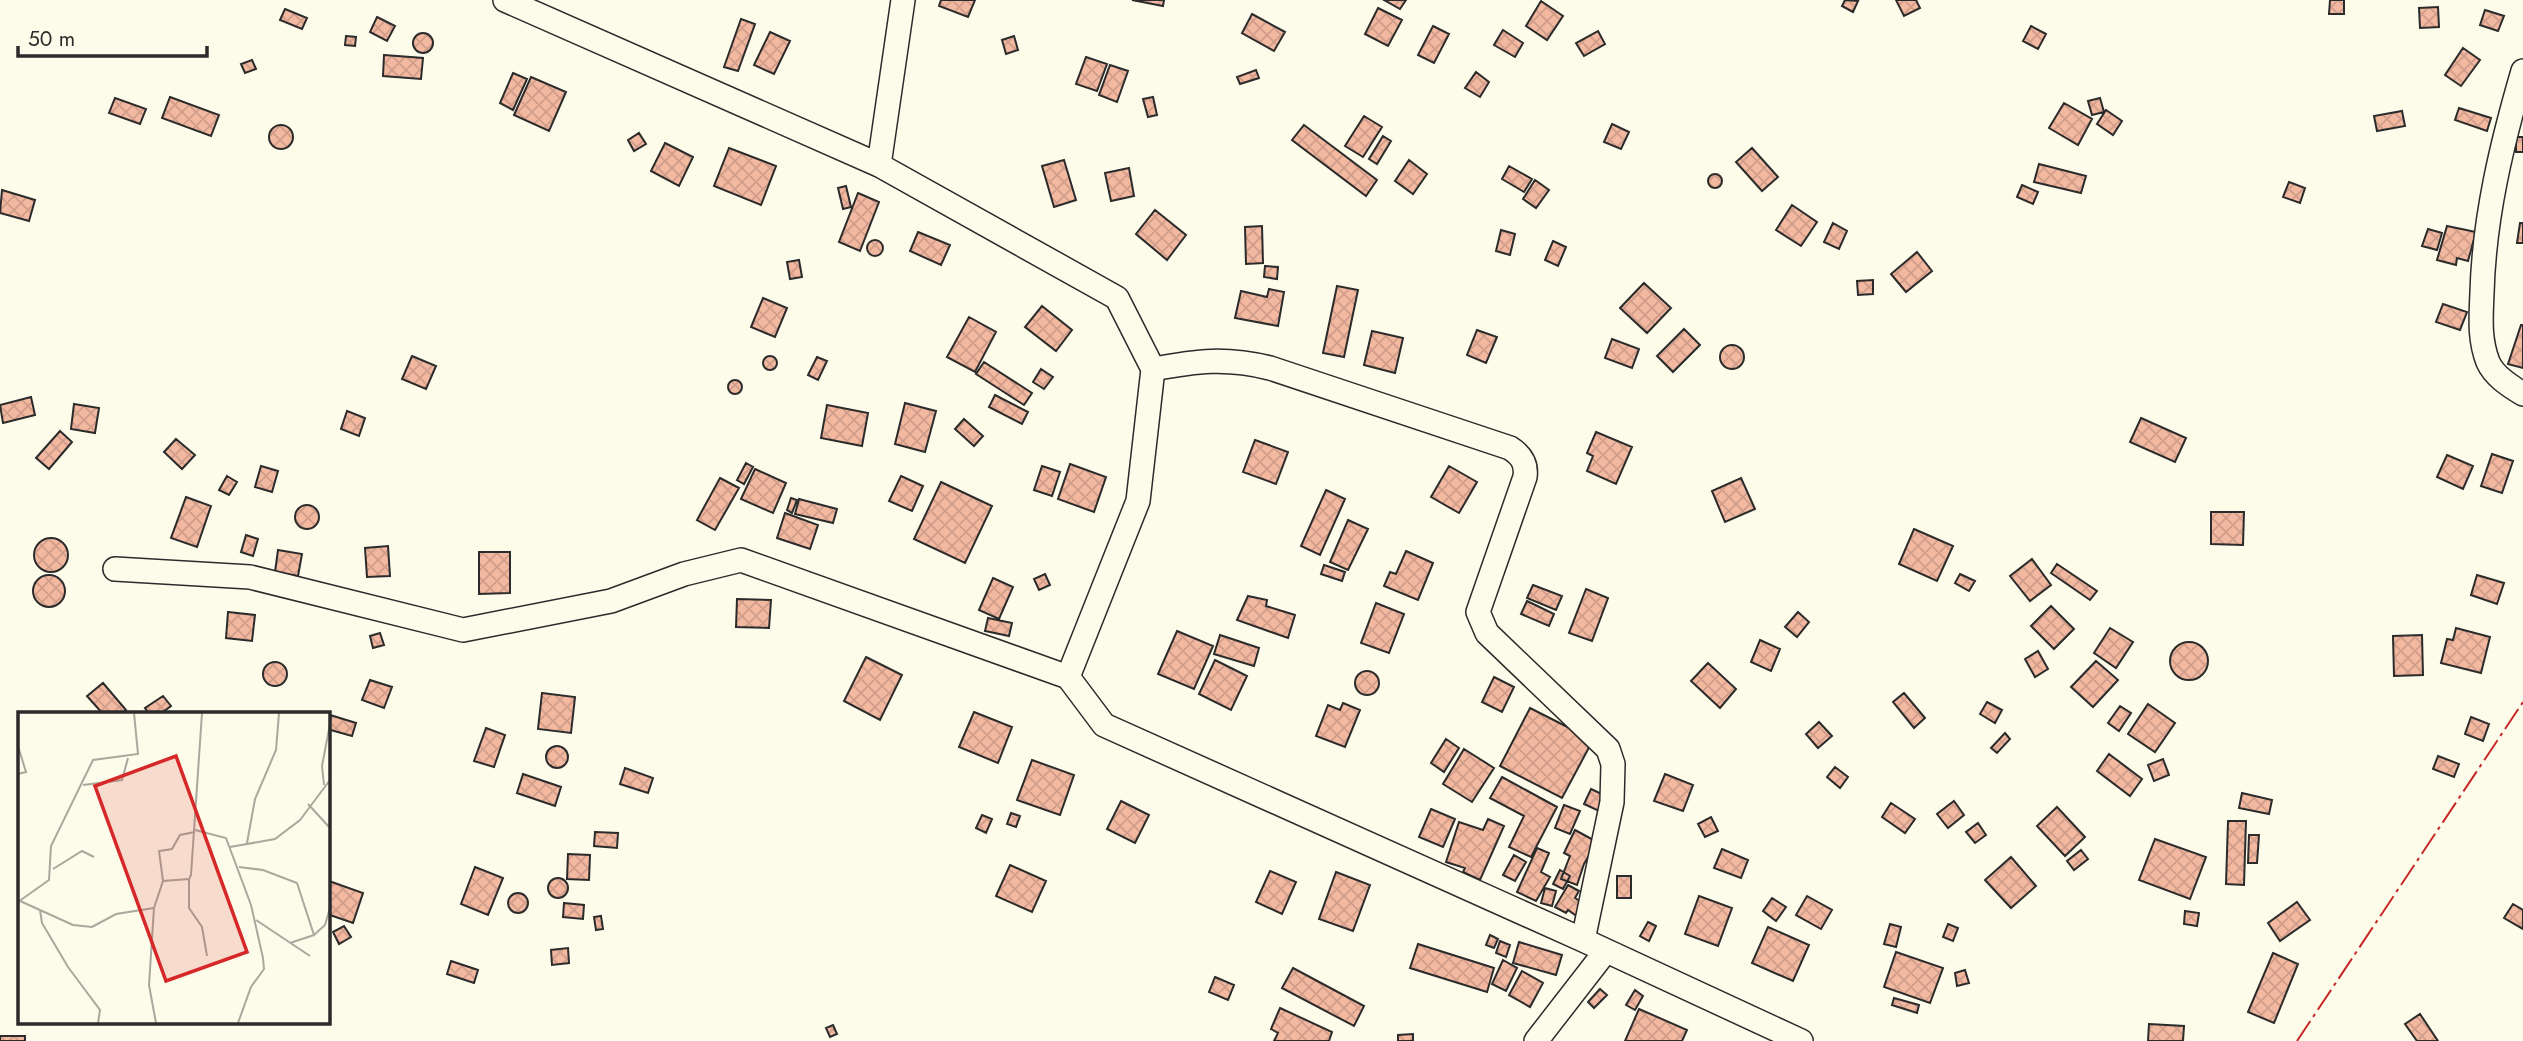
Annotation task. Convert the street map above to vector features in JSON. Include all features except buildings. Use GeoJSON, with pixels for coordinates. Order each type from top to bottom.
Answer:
{"type":"FeatureCollection","features":[{"type":"Feature","properties":{"kind":"street"},"geometry":{"type":"LineString","coordinates":[[505,0],[879,165],[1117,298],[1153,369],[1138,501],[1068,677]]}},
{"type":"Feature","properties":{"kind":"street"},"geometry":{"type":"LineString","coordinates":[[879,165],[903,0]]}},
{"type":"Feature","properties":{"kind":"street"},"geometry":{"type":"LineString","coordinates":[[2523,71],[2501,146],[2483,261],[2480,335],[2489,365],[2506,384],[2523,394]]}},
{"type":"Feature","properties":{"kind":"street"},"geometry":{"type":"LineString","coordinates":[[1153,369],[1198,362],[1244,362],[1270,368],[1510,448],[1519,454],[1526,469],[1525,477],[1478,612],[1487,633],[1608,749],[1613,764],[1612,802],[1583,940]]}},
{"type":"Feature","properties":{"kind":"street"},"geometry":{"type":"LineString","coordinates":[[115,569],[250,576],[463,630],[611,601],[684,574],[741,560],[1068,677],[1104,725],[1801,1041]]}},
{"type":"Feature","properties":{"kind":"street"},"geometry":{"type":"LineString","coordinates":[[1536,1041],[1605,952]]}},
{"type":"Feature","properties":{"kind":"power"},"geometry":{"type":"LineString","coordinates":[[2297,1041],[2523,702]]}}]}
